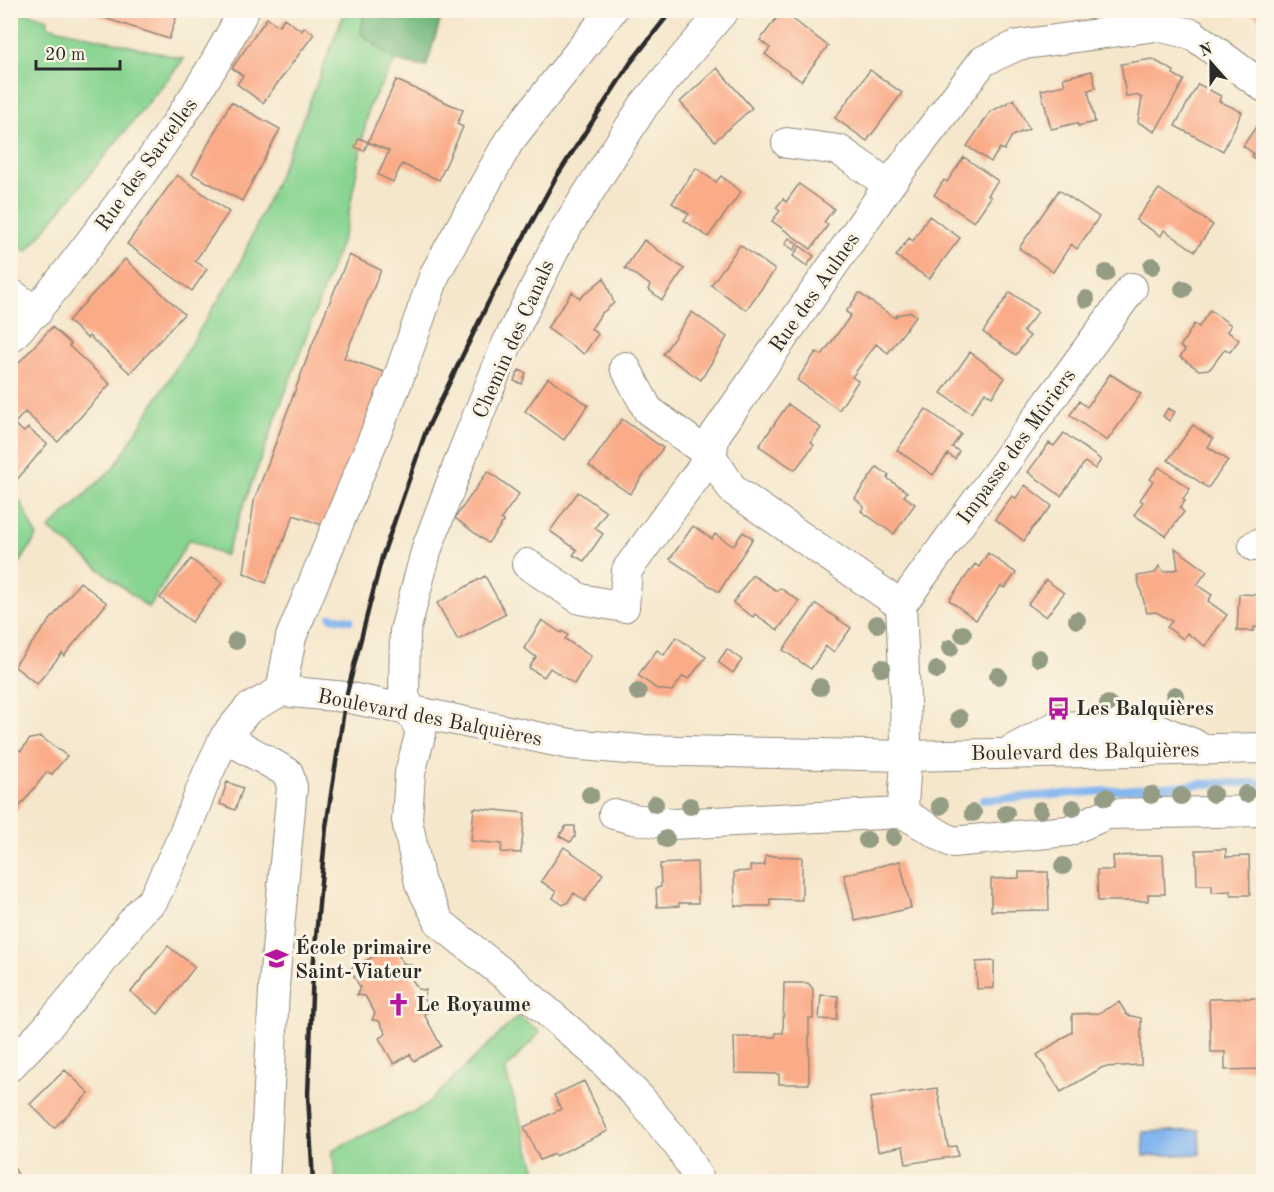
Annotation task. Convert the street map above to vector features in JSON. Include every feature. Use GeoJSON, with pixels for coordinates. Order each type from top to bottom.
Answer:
{"type":"FeatureCollection","features":[{"type":"Feature","properties":{"kind":"street","name":"Rue des Sarcelles"},"geometry":{"type":"LineString","coordinates":[[10,338],[37,312],[153,160],[218,61],[244,10]]}},
{"type":"Feature","properties":{"kind":"street"},"geometry":{"type":"LineString","coordinates":[[10,1066],[44,1031],[140,912],[153,900],[182,839],[207,773],[225,737],[248,709],[281,691],[291,637],[397,382],[435,274],[509,141],[612,10]]}},
{"type":"Feature","properties":{"kind":"street","name":"Chemin des Canals"},"geometry":{"type":"LineString","coordinates":[[700,1182],[682,1150],[633,1090],[506,976],[440,923],[420,883],[407,820],[410,772],[421,732],[404,696],[405,631],[427,548],[458,465],[507,344],[561,236],[644,105],[724,10]]}},
{"type":"Feature","properties":{"kind":"street","name":"Rue des Aulnes"},"geometry":{"type":"LineString","coordinates":[[527,564],[580,599],[624,607],[627,570],[711,456],[715,435],[889,185],[983,61],[1018,45],[1156,26],[1192,34],[1263,87]]}},
{"type":"Feature","properties":{"kind":"street"},"geometry":{"type":"LineString","coordinates":[[787,143],[839,150],[889,185]]}},
{"type":"Feature","properties":{"kind":"street","name":"Impasse des Mûriers"},"geometry":{"type":"LineString","coordinates":[[901,605],[1132,288]]}},
{"type":"Feature","properties":{"kind":"street"},"geometry":{"type":"LineString","coordinates":[[10,292],[37,312]]}},
{"type":"Feature","properties":{"kind":"street"},"geometry":{"type":"LineString","coordinates":[[626,367],[648,410],[711,456],[733,490],[901,605],[906,695],[903,813]]}},
{"type":"Feature","properties":{"kind":"street","name":"Boulevard des Balquières"},"geometry":{"type":"LineString","coordinates":[[281,691],[346,697],[570,744],[628,749],[906,756],[1263,748]]}},
{"type":"Feature","properties":{"kind":"street"},"geometry":{"type":"LineString","coordinates":[[225,737],[288,773],[292,787],[275,972],[264,1182]]}},
{"type":"Feature","properties":{"kind":"street"},"geometry":{"type":"LineString","coordinates":[[614,814],[672,824],[903,813],[952,842],[1068,831],[1107,814],[1263,811]]}},
{"type":"Feature","properties":{"kind":"green space"},"geometry":{"type":"Polygon","coordinates":[[[10,11],[21,11],[48,19],[47,26],[184,59],[27,251],[11,243],[10,11]]]}},
{"type":"Feature","properties":{"kind":"green space"},"geometry":{"type":"Polygon","coordinates":[[[345,11],[443,11],[426,67],[395,61],[369,106],[346,228],[225,556],[189,539],[149,608],[49,529],[115,466],[237,270],[301,124],[345,11]]]}},
{"type":"Feature","properties":{"kind":"green space"},"geometry":{"type":"Polygon","coordinates":[[[364,11],[443,11],[426,67],[395,61],[361,34],[364,11]]]}},
{"type":"Feature","properties":{"kind":"green space"},"geometry":{"type":"Polygon","coordinates":[[[11,495],[21,503],[37,536],[11,577],[11,495]]]}},
{"type":"Feature","properties":{"kind":"green space"},"geometry":{"type":"Polygon","coordinates":[[[518,1016],[540,1032],[505,1070],[539,1181],[336,1181],[332,1150],[424,1107],[518,1016]]]}},
{"type":"Feature","properties":{"kind":"water"},"geometry":{"type":"Polygon","coordinates":[[[1199,1130],[1200,1154],[1144,1156],[1143,1132],[1199,1130]]]}},
{"type":"Feature","properties":{"kind":"building"},"geometry":{"type":"Polygon","coordinates":[[[96,10],[164,10],[177,15],[169,39],[95,15],[96,10]]]}},
{"type":"Feature","properties":{"kind":"building"},"geometry":{"type":"Polygon","coordinates":[[[1247,10],[1263,10],[1263,26],[1259,23],[1261,21],[1247,10]]]}},
{"type":"Feature","properties":{"kind":"building"},"geometry":{"type":"Polygon","coordinates":[[[782,11],[828,46],[801,81],[765,54],[770,48],[760,40],[782,11]]]}},
{"type":"Feature","properties":{"kind":"building"},"geometry":{"type":"Polygon","coordinates":[[[267,18],[279,26],[284,18],[302,31],[304,27],[314,34],[263,103],[237,84],[243,76],[232,68],[267,18]]]}},
{"type":"Feature","properties":{"kind":"building"},"geometry":{"type":"Polygon","coordinates":[[[1152,59],[1174,71],[1173,74],[1184,80],[1155,132],[1138,122],[1142,98],[1136,95],[1126,96],[1121,64],[1152,59]]]}},
{"type":"Feature","properties":{"kind":"building"},"geometry":{"type":"Polygon","coordinates":[[[717,68],[752,108],[715,141],[680,102],[717,68]]]}},
{"type":"Feature","properties":{"kind":"building"},"geometry":{"type":"Polygon","coordinates":[[[870,70],[902,93],[867,141],[835,118],[870,70]]]}},
{"type":"Feature","properties":{"kind":"building"},"geometry":{"type":"Polygon","coordinates":[[[1092,71],[1096,88],[1088,90],[1095,122],[1078,126],[1077,123],[1051,129],[1041,90],[1065,85],[1063,78],[1092,71]]]}},
{"type":"Feature","properties":{"kind":"building"},"geometry":{"type":"Polygon","coordinates":[[[396,80],[463,110],[457,124],[463,127],[439,180],[402,164],[393,182],[378,175],[389,151],[368,142],[396,80]]]}},
{"type":"Feature","properties":{"kind":"building"},"geometry":{"type":"Polygon","coordinates":[[[1198,84],[1221,96],[1219,101],[1242,112],[1223,151],[1175,126],[1198,84]]]}},
{"type":"Feature","properties":{"kind":"building"},"geometry":{"type":"Polygon","coordinates":[[[1014,99],[1029,129],[1012,136],[1004,150],[1000,148],[991,162],[967,146],[990,112],[1014,99]]]}},
{"type":"Feature","properties":{"kind":"building"},"geometry":{"type":"Polygon","coordinates":[[[231,102],[280,129],[242,201],[192,174],[231,102]]]}},
{"type":"Feature","properties":{"kind":"building"},"geometry":{"type":"Polygon","coordinates":[[[1259,122],[1263,125],[1263,163],[1252,157],[1253,153],[1243,146],[1259,122]]]}},
{"type":"Feature","properties":{"kind":"building"},"geometry":{"type":"Polygon","coordinates":[[[359,138],[368,142],[364,151],[355,147],[359,138]]]}},
{"type":"Feature","properties":{"kind":"building"},"geometry":{"type":"Polygon","coordinates":[[[964,157],[998,181],[988,195],[991,197],[974,222],[934,195],[944,180],[947,182],[964,157]]]}},
{"type":"Feature","properties":{"kind":"building"},"geometry":{"type":"Polygon","coordinates":[[[696,168],[716,182],[721,176],[741,192],[708,237],[684,220],[689,214],[672,203],[696,168]]]}},
{"type":"Feature","properties":{"kind":"building"},"geometry":{"type":"Polygon","coordinates":[[[177,175],[229,212],[195,261],[207,269],[192,291],[127,244],[177,175]]]}},
{"type":"Feature","properties":{"kind":"building"},"geometry":{"type":"Polygon","coordinates":[[[799,184],[834,209],[824,222],[828,225],[811,249],[772,221],[780,211],[776,208],[783,199],[786,202],[799,184]]]}},
{"type":"Feature","properties":{"kind":"building"},"geometry":{"type":"Polygon","coordinates":[[[1159,189],[1213,225],[1195,251],[1164,230],[1161,236],[1136,220],[1159,189]]]}},
{"type":"Feature","properties":{"kind":"building"},"geometry":{"type":"Polygon","coordinates":[[[1059,190],[1099,217],[1077,249],[1071,244],[1053,272],[1019,248],[1059,190]]]}},
{"type":"Feature","properties":{"kind":"building"},"geometry":{"type":"Polygon","coordinates":[[[929,216],[960,238],[929,279],[896,256],[909,238],[913,241],[929,216]]]}},
{"type":"Feature","properties":{"kind":"building"},"geometry":{"type":"Polygon","coordinates":[[[789,238],[798,244],[794,250],[785,244],[789,238]]]}},
{"type":"Feature","properties":{"kind":"building"},"geometry":{"type":"Polygon","coordinates":[[[644,240],[684,269],[662,300],[648,289],[650,285],[625,268],[644,240]]]}},
{"type":"Feature","properties":{"kind":"building"},"geometry":{"type":"Polygon","coordinates":[[[740,245],[775,270],[746,310],[711,285],[740,245]]]}},
{"type":"Feature","properties":{"kind":"building"},"geometry":{"type":"Polygon","coordinates":[[[800,246],[814,256],[807,266],[793,256],[800,246]]]}},
{"type":"Feature","properties":{"kind":"building"},"geometry":{"type":"Polygon","coordinates":[[[349,255],[381,270],[344,358],[387,373],[330,528],[294,515],[266,583],[244,573],[254,501],[312,345],[349,255]]]}},
{"type":"Feature","properties":{"kind":"building"},"geometry":{"type":"Polygon","coordinates":[[[125,259],[184,314],[130,373],[89,336],[87,338],[68,321],[125,259]]]}},
{"type":"Feature","properties":{"kind":"building"},"geometry":{"type":"Polygon","coordinates":[[[604,278],[614,303],[601,314],[591,329],[598,334],[584,354],[547,328],[572,292],[580,298],[604,278]]]}},
{"type":"Feature","properties":{"kind":"building"},"geometry":{"type":"Polygon","coordinates":[[[1010,292],[1038,312],[1023,331],[1030,336],[1016,355],[983,332],[1010,292]]]}},
{"type":"Feature","properties":{"kind":"building"},"geometry":{"type":"Polygon","coordinates":[[[859,293],[895,318],[897,315],[911,312],[916,316],[888,353],[876,344],[852,377],[858,381],[839,410],[797,380],[816,352],[822,355],[851,315],[846,312],[859,293]]]}},
{"type":"Feature","properties":{"kind":"building"},"geometry":{"type":"Polygon","coordinates":[[[1210,310],[1231,325],[1227,331],[1239,340],[1230,352],[1225,349],[1210,369],[1199,370],[1180,357],[1185,350],[1180,347],[1194,324],[1199,327],[1210,310]]]}},
{"type":"Feature","properties":{"kind":"building"},"geometry":{"type":"Polygon","coordinates":[[[692,312],[727,337],[701,380],[663,354],[692,312]]]}},
{"type":"Feature","properties":{"kind":"building"},"geometry":{"type":"Polygon","coordinates":[[[52,327],[110,384],[58,442],[25,412],[14,424],[24,432],[28,428],[47,444],[15,482],[10,478],[10,411],[15,406],[10,402],[10,372],[52,327]]]}},
{"type":"Feature","properties":{"kind":"building"},"geometry":{"type":"Polygon","coordinates":[[[970,352],[1005,378],[992,397],[985,392],[971,413],[941,393],[970,352]]]}},
{"type":"Feature","properties":{"kind":"building"},"geometry":{"type":"Polygon","coordinates":[[[519,370],[526,373],[522,384],[514,381],[519,370]]]}},
{"type":"Feature","properties":{"kind":"building"},"geometry":{"type":"Polygon","coordinates":[[[1110,374],[1141,394],[1107,441],[1070,415],[1079,401],[1087,407],[1110,374]]]}},
{"type":"Feature","properties":{"kind":"building"},"geometry":{"type":"Polygon","coordinates":[[[548,378],[588,405],[564,440],[525,411],[548,378]]]}},
{"type":"Feature","properties":{"kind":"building"},"geometry":{"type":"Polygon","coordinates":[[[788,404],[821,428],[811,442],[814,445],[795,470],[759,446],[788,404]]]}},
{"type":"Feature","properties":{"kind":"building"},"geometry":{"type":"Polygon","coordinates":[[[1168,408],[1175,412],[1169,421],[1163,416],[1168,408]]]}},
{"type":"Feature","properties":{"kind":"building"},"geometry":{"type":"Polygon","coordinates":[[[926,409],[961,434],[952,447],[959,451],[955,459],[948,454],[933,475],[897,450],[926,409]]]}},
{"type":"Feature","properties":{"kind":"building"},"geometry":{"type":"Polygon","coordinates":[[[622,419],[663,448],[630,494],[589,466],[622,419]]]}},
{"type":"Feature","properties":{"kind":"building"},"geometry":{"type":"Polygon","coordinates":[[[1193,425],[1213,439],[1208,447],[1228,460],[1208,488],[1168,460],[1193,425]]]}},
{"type":"Feature","properties":{"kind":"building"},"geometry":{"type":"Polygon","coordinates":[[[1064,433],[1101,460],[1095,469],[1085,462],[1061,496],[1028,472],[1049,443],[1054,446],[1064,433]]]}},
{"type":"Feature","properties":{"kind":"building"},"geometry":{"type":"Polygon","coordinates":[[[877,467],[889,475],[887,478],[907,492],[904,496],[915,504],[894,534],[861,511],[864,507],[855,498],[877,467]]]}},
{"type":"Feature","properties":{"kind":"building"},"geometry":{"type":"Polygon","coordinates":[[[1159,467],[1190,489],[1180,508],[1184,512],[1166,536],[1134,515],[1143,502],[1140,500],[1153,481],[1150,479],[1159,467]]]}},
{"type":"Feature","properties":{"kind":"building"},"geometry":{"type":"Polygon","coordinates":[[[488,471],[519,494],[501,519],[504,521],[488,543],[455,518],[488,471]]]}},
{"type":"Feature","properties":{"kind":"building"},"geometry":{"type":"Polygon","coordinates":[[[1025,485],[1052,506],[1024,541],[995,519],[1012,496],[1016,498],[1025,485]]]}},
{"type":"Feature","properties":{"kind":"building"},"geometry":{"type":"Polygon","coordinates":[[[578,492],[606,512],[595,528],[603,534],[584,561],[573,555],[577,550],[550,531],[578,492]]]}},
{"type":"Feature","properties":{"kind":"building"},"geometry":{"type":"Polygon","coordinates":[[[693,526],[712,539],[715,534],[733,546],[743,532],[753,538],[719,592],[670,559],[693,526]]]}},
{"type":"Feature","properties":{"kind":"building"},"geometry":{"type":"Polygon","coordinates":[[[1175,548],[1207,571],[1197,585],[1212,595],[1208,601],[1227,615],[1205,646],[1187,633],[1183,639],[1167,627],[1172,621],[1156,612],[1147,613],[1137,576],[1155,573],[1159,566],[1164,572],[1178,569],[1175,548]]]}},
{"type":"Feature","properties":{"kind":"building"},"geometry":{"type":"Polygon","coordinates":[[[988,553],[1016,573],[1005,588],[1001,586],[976,620],[949,600],[975,564],[979,567],[988,553]]]}},
{"type":"Feature","properties":{"kind":"building"},"geometry":{"type":"Polygon","coordinates":[[[191,559],[222,583],[192,622],[160,598],[191,559]]]}},
{"type":"Feature","properties":{"kind":"building"},"geometry":{"type":"Polygon","coordinates":[[[752,575],[777,591],[780,588],[799,601],[778,630],[755,614],[753,617],[733,603],[752,575]]]}},
{"type":"Feature","properties":{"kind":"building"},"geometry":{"type":"Polygon","coordinates":[[[485,576],[506,614],[458,640],[437,603],[485,576]]]}},
{"type":"Feature","properties":{"kind":"building"},"geometry":{"type":"Polygon","coordinates":[[[1046,580],[1064,593],[1046,617],[1028,604],[1046,580]]]}},
{"type":"Feature","properties":{"kind":"building"},"geometry":{"type":"Polygon","coordinates":[[[80,582],[107,603],[64,656],[62,653],[37,684],[14,666],[80,582]]]}},
{"type":"Feature","properties":{"kind":"building"},"geometry":{"type":"Polygon","coordinates":[[[1239,594],[1263,595],[1263,628],[1254,627],[1254,631],[1237,631],[1239,594]]]}},
{"type":"Feature","properties":{"kind":"building"},"geometry":{"type":"Polygon","coordinates":[[[816,604],[851,628],[834,652],[826,646],[811,669],[783,650],[816,604]]]}},
{"type":"Feature","properties":{"kind":"building"},"geometry":{"type":"Polygon","coordinates":[[[542,620],[568,635],[565,639],[591,656],[574,684],[550,668],[544,677],[529,668],[536,657],[524,648],[542,620]]]}},
{"type":"Feature","properties":{"kind":"building"},"geometry":{"type":"Polygon","coordinates":[[[676,637],[706,657],[689,679],[683,676],[672,691],[657,689],[638,675],[657,650],[664,655],[676,637]]]}},
{"type":"Feature","properties":{"kind":"building"},"geometry":{"type":"Polygon","coordinates":[[[727,649],[742,660],[733,673],[718,662],[727,649]]]}},
{"type":"Feature","properties":{"kind":"building"},"geometry":{"type":"Polygon","coordinates":[[[1067,703],[1066,710],[1050,711],[1050,704],[1067,703]]]}},
{"type":"Feature","properties":{"kind":"building"},"geometry":{"type":"Polygon","coordinates":[[[41,737],[67,756],[52,774],[47,772],[12,816],[10,753],[15,747],[21,751],[30,739],[41,737]]]}},
{"type":"Feature","properties":{"kind":"building"},"geometry":{"type":"Polygon","coordinates":[[[227,782],[243,788],[235,810],[220,804],[227,782]]]}},
{"type":"Feature","properties":{"kind":"building"},"geometry":{"type":"Polygon","coordinates":[[[474,808],[525,813],[521,853],[501,852],[502,844],[471,841],[474,808]]]}},
{"type":"Feature","properties":{"kind":"building"},"geometry":{"type":"Polygon","coordinates":[[[566,826],[575,826],[575,837],[570,842],[559,836],[566,826]]]}},
{"type":"Feature","properties":{"kind":"building"},"geometry":{"type":"Polygon","coordinates":[[[564,847],[603,874],[585,901],[574,893],[563,905],[553,898],[556,892],[541,881],[564,847]]]}},
{"type":"Feature","properties":{"kind":"building"},"geometry":{"type":"Polygon","coordinates":[[[1226,849],[1226,857],[1249,856],[1250,895],[1231,895],[1231,891],[1212,892],[1212,885],[1197,885],[1196,850],[1226,849]]]}},
{"type":"Feature","properties":{"kind":"building"},"geometry":{"type":"Polygon","coordinates":[[[1163,855],[1165,894],[1148,894],[1148,901],[1098,901],[1097,870],[1114,870],[1113,856],[1163,855]]]}},
{"type":"Feature","properties":{"kind":"building"},"geometry":{"type":"Polygon","coordinates":[[[765,856],[802,857],[802,900],[770,899],[770,906],[735,906],[734,872],[751,871],[750,866],[765,865],[765,856]]]}},
{"type":"Feature","properties":{"kind":"building"},"geometry":{"type":"Polygon","coordinates":[[[900,861],[911,908],[855,921],[844,875],[900,861]]]}},
{"type":"Feature","properties":{"kind":"building"},"geometry":{"type":"Polygon","coordinates":[[[697,862],[698,903],[679,903],[679,906],[657,907],[656,888],[661,887],[660,864],[697,862]]]}},
{"type":"Feature","properties":{"kind":"building"},"geometry":{"type":"Polygon","coordinates":[[[1019,872],[1048,872],[1049,910],[991,911],[991,879],[1019,878],[1019,872]]]}},
{"type":"Feature","properties":{"kind":"building"},"geometry":{"type":"Polygon","coordinates":[[[168,946],[195,967],[158,1014],[131,992],[168,946]]]}},
{"type":"Feature","properties":{"kind":"building","name":"Le Royaume"},"geometry":{"type":"Polygon","coordinates":[[[393,946],[403,963],[411,965],[408,973],[418,989],[426,990],[423,998],[430,1011],[424,1014],[441,1046],[414,1061],[410,1054],[394,1064],[379,1038],[386,1034],[379,1021],[372,1020],[375,1013],[365,996],[357,995],[360,987],[350,969],[393,946]]]}},
{"type":"Feature","properties":{"kind":"building"},"geometry":{"type":"Polygon","coordinates":[[[994,961],[994,988],[977,989],[976,962],[994,961]]]}},
{"type":"Feature","properties":{"kind":"building"},"geometry":{"type":"Polygon","coordinates":[[[784,983],[808,983],[813,989],[813,1019],[809,1018],[809,1084],[779,1084],[779,1074],[735,1073],[734,1037],[775,1037],[776,1033],[783,1033],[784,983]]]}},
{"type":"Feature","properties":{"kind":"building"},"geometry":{"type":"Polygon","coordinates":[[[821,995],[838,996],[837,1020],[819,1019],[821,995]]]}},
{"type":"Feature","properties":{"kind":"building"},"geometry":{"type":"Polygon","coordinates":[[[1263,998],[1263,1069],[1225,1070],[1225,1052],[1211,1052],[1209,999],[1263,998]]]}},
{"type":"Feature","properties":{"kind":"building"},"geometry":{"type":"Polygon","coordinates":[[[1119,1002],[1127,1015],[1141,1018],[1141,1065],[1103,1067],[1061,1092],[1037,1055],[1072,1032],[1072,1014],[1099,1013],[1119,1002]]]}},
{"type":"Feature","properties":{"kind":"building"},"geometry":{"type":"Polygon","coordinates":[[[65,1070],[89,1093],[54,1128],[30,1104],[65,1070]]]}},
{"type":"Feature","properties":{"kind":"building"},"geometry":{"type":"Polygon","coordinates":[[[584,1081],[608,1131],[555,1156],[554,1154],[540,1160],[524,1127],[561,1109],[554,1095],[584,1081]]]}},
{"type":"Feature","properties":{"kind":"building"},"geometry":{"type":"Polygon","coordinates":[[[937,1088],[948,1147],[956,1146],[958,1156],[906,1164],[903,1146],[878,1151],[870,1098],[937,1088]]]}},
{"type":"Feature","properties":{"kind":"building"},"geometry":{"type":"Polygon","coordinates":[[[10,1160],[22,1182],[10,1182],[10,1160]]]}},
{"type":"Feature","properties":{"kind":"waterway"},"geometry":{"type":"LineString","coordinates":[[331,617],[350,620]]}},
{"type":"Feature","properties":{"kind":"waterway"},"geometry":{"type":"LineString","coordinates":[[983,800],[1218,783],[1264,783]]}},
{"type":"Feature","properties":{"kind":"railway"},"geometry":{"type":"LineString","coordinates":[[313,1182],[308,1095],[313,970],[326,827],[346,697],[382,557],[426,431],[489,301],[555,179],[631,62],[672,10]]}},
{"type":"Feature","properties":{"kind":"place","name":"Les Balquières"},"geometry":{"type":"Point","coordinates":[1058,708]}},
{"type":"Feature","properties":{"kind":"place","name":"École primaire Saint-Viateur"},"geometry":{"type":"Point","coordinates":[277,959]}},
{"type":"Feature","properties":{"kind":"place","name":"Le Royaume"},"geometry":{"type":"Point","coordinates":[398,1004]}}]}
